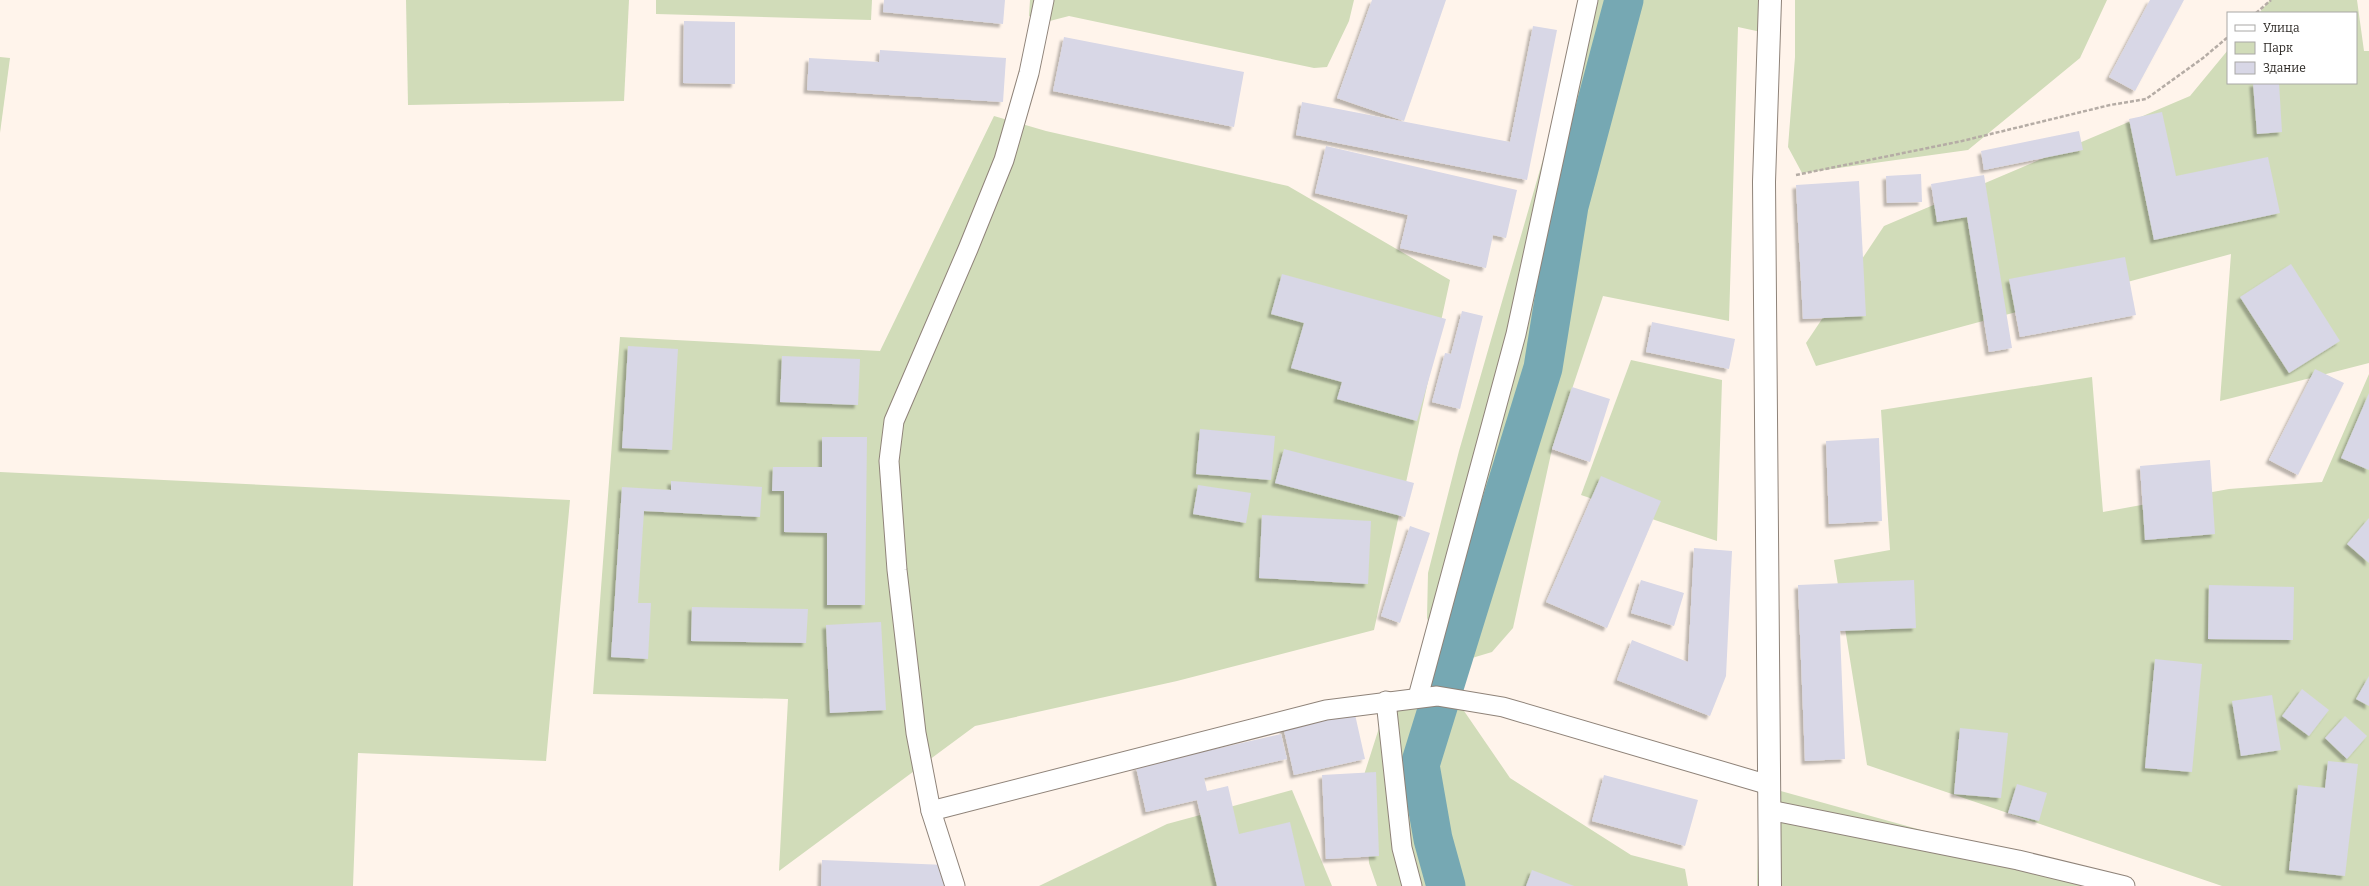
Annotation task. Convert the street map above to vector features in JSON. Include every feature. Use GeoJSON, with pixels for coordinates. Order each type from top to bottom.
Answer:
{"type":"FeatureCollection","features":[{"type":"Feature","properties":{"kind":"street"},"geometry":{"type":"LineString","coordinates":[[1770,0],[1764,182],[1770,886]]}},
{"type":"Feature","properties":{"kind":"lane"},"geometry":{"type":"LineString","coordinates":[[955,886],[931,811],[916,733],[896,570],[889,461],[894,421],[968,249],[1004,160],[1029,73],[1044,0]]}},
{"type":"Feature","properties":{"kind":"lane"},"geometry":{"type":"LineString","coordinates":[[1418,697],[1516,334],[1588,0]]}},
{"type":"Feature","properties":{"kind":"lane"},"geometry":{"type":"LineString","coordinates":[[931,811],[1326,710],[1386,701],[1437,696],[1503,707],[1769,785]]}},
{"type":"Feature","properties":{"kind":"lane"},"geometry":{"type":"LineString","coordinates":[[1386,701],[1402,848],[1412,886]]}},
{"type":"Feature","properties":{"kind":"lane"},"geometry":{"type":"LineString","coordinates":[[1769,810],[2018,860],[2125,886]]}},
{"type":"Feature","properties":{"kind":"path"},"geometry":{"type":"LineString","coordinates":[[2257,12],[2271,0]]}},
{"type":"Feature","properties":{"kind":"path"},"geometry":{"type":"LineString","coordinates":[[1764,182],[1962,141],[2110,105],[2146,99],[2203,58],[2227,38]]}},
{"type":"Feature","properties":{"kind":"green space"},"geometry":{"type":"Polygon","coordinates":[[[406,0],[629,0],[624,101],[408,105],[406,0]]]}},
{"type":"Feature","properties":{"kind":"green space"},"geometry":{"type":"Polygon","coordinates":[[[656,0],[872,0],[871,20],[656,14],[656,0]]]}},
{"type":"Feature","properties":{"kind":"green space"},"geometry":{"type":"Polygon","coordinates":[[[1030,0],[1354,0],[1349,21],[1327,67],[1314,68],[1069,16],[1042,23],[1029,16],[1030,0]]]}},
{"type":"Feature","properties":{"kind":"green space"},"geometry":{"type":"Polygon","coordinates":[[[1584,0],[1764,0],[1761,32],[1738,27],[1729,321],[1603,296],[1552,449],[1513,628],[1492,652],[1472,658],[1458,659],[1437,647],[1427,618],[1428,573],[1459,451],[1575,48],[1584,0]]]}},
{"type":"Feature","properties":{"kind":"green space"},"geometry":{"type":"Polygon","coordinates":[[[1795,0],[2107,0],[2080,58],[1968,150],[1802,173],[1788,147],[1795,57],[1795,0]]]}},
{"type":"Feature","properties":{"kind":"green space"},"geometry":{"type":"Polygon","coordinates":[[[2270,0],[2357,0],[2364,51],[2369,51],[2369,363],[2220,401],[2231,254],[1816,366],[1806,343],[1884,226],[2190,96],[2227,51],[2227,84],[2357,84],[2357,12],[2260,12],[2270,0]]]}},
{"type":"Feature","properties":{"kind":"green space"},"geometry":{"type":"Polygon","coordinates":[[[0,57],[10,58],[0,133],[0,57]]]}},
{"type":"Feature","properties":{"kind":"green space"},"geometry":{"type":"Polygon","coordinates":[[[994,116],[1046,131],[1288,186],[1450,280],[1374,630],[1177,681],[975,726],[779,871],[788,699],[593,694],[620,337],[880,351],[994,116]]]}},
{"type":"Feature","properties":{"kind":"green space"},"geometry":{"type":"Polygon","coordinates":[[[1631,360],[1722,380],[1717,541],[1581,495],[1631,360]]]}},
{"type":"Feature","properties":{"kind":"green space"},"geometry":{"type":"Polygon","coordinates":[[[2369,374],[2369,886],[2222,886],[1867,765],[1834,560],[1890,550],[1881,410],[2092,377],[2103,512],[2229,489],[2322,482],[2369,374]]]}},
{"type":"Feature","properties":{"kind":"green space"},"geometry":{"type":"Polygon","coordinates":[[[0,472],[570,500],[546,761],[358,753],[353,886],[0,886],[0,472]]]}},
{"type":"Feature","properties":{"kind":"green space"},"geometry":{"type":"Polygon","coordinates":[[[1403,699],[1462,708],[1510,778],[1631,855],[1685,869],[1688,886],[1377,886],[1369,863],[1364,775],[1379,728],[1403,699]]]}},
{"type":"Feature","properties":{"kind":"green space"},"geometry":{"type":"Polygon","coordinates":[[[1759,785],[2123,886],[1757,886],[1759,785]]]}},
{"type":"Feature","properties":{"kind":"green space"},"geometry":{"type":"Polygon","coordinates":[[[1292,790],[1332,886],[1039,886],[1167,824],[1292,790]]]}},
{"type":"Feature","properties":{"kind":"building"},"geometry":{"type":"Polygon","coordinates":[[[884,0],[1005,0],[1003,24],[883,12],[884,0]]]}},
{"type":"Feature","properties":{"kind":"building"},"geometry":{"type":"Polygon","coordinates":[[[1372,0],[1446,0],[1404,121],[1337,98],[1372,0]]]}},
{"type":"Feature","properties":{"kind":"building"},"geometry":{"type":"Polygon","coordinates":[[[2150,0],[2184,0],[2135,91],[2109,77],[2150,0]]]}},
{"type":"Feature","properties":{"kind":"building"},"geometry":{"type":"Polygon","coordinates":[[[684,21],[735,22],[735,84],[683,83],[684,21]]]}},
{"type":"Feature","properties":{"kind":"building"},"geometry":{"type":"Polygon","coordinates":[[[1533,26],[1557,30],[1527,180],[1296,135],[1302,102],[1510,142],[1533,26]]]}},
{"type":"Feature","properties":{"kind":"building"},"geometry":{"type":"Polygon","coordinates":[[[1064,37],[1244,72],[1234,127],[1053,91],[1064,37]]]}},
{"type":"Feature","properties":{"kind":"building"},"geometry":{"type":"Polygon","coordinates":[[[880,50],[1006,58],[1003,102],[807,90],[809,58],[879,62],[880,50]]]}},
{"type":"Feature","properties":{"kind":"building"},"geometry":{"type":"Polygon","coordinates":[[[2253,84],[2279,84],[2282,132],[2257,134],[2253,84]]]}},
{"type":"Feature","properties":{"kind":"building"},"geometry":{"type":"Polygon","coordinates":[[[2162,112],[2176,176],[2268,157],[2280,213],[2154,240],[2129,119],[2162,112]]]}},
{"type":"Feature","properties":{"kind":"building"},"geometry":{"type":"Polygon","coordinates":[[[2079,131],[2083,150],[1984,170],[1981,151],[2079,131]]]}},
{"type":"Feature","properties":{"kind":"building"},"geometry":{"type":"Polygon","coordinates":[[[1326,146],[1517,190],[1506,238],[1493,235],[1486,268],[1400,248],[1408,215],[1315,193],[1326,146]]]}},
{"type":"Feature","properties":{"kind":"building"},"geometry":{"type":"Polygon","coordinates":[[[1921,174],[1922,202],[1887,203],[1886,176],[1921,174]]]}},
{"type":"Feature","properties":{"kind":"building"},"geometry":{"type":"Polygon","coordinates":[[[1984,175],[2012,348],[1989,352],[1967,217],[1937,222],[1931,184],[1984,175]]]}},
{"type":"Feature","properties":{"kind":"building"},"geometry":{"type":"Polygon","coordinates":[[[1859,181],[1866,316],[1803,319],[1796,185],[1859,181]]]}},
{"type":"Feature","properties":{"kind":"building"},"geometry":{"type":"Polygon","coordinates":[[[2125,257],[2136,315],[2020,337],[2009,279],[2125,257]]]}},
{"type":"Feature","properties":{"kind":"building"},"geometry":{"type":"Polygon","coordinates":[[[2291,264],[2340,341],[2289,373],[2240,297],[2291,264]]]}},
{"type":"Feature","properties":{"kind":"building"},"geometry":{"type":"Polygon","coordinates":[[[1282,274],[1446,319],[1417,421],[1337,399],[1342,382],[1291,368],[1304,323],[1271,314],[1282,274]]]}},
{"type":"Feature","properties":{"kind":"building"},"geometry":{"type":"Polygon","coordinates":[[[1462,311],[1483,316],[1460,409],[1432,402],[1445,353],[1451,354],[1462,311]]]}},
{"type":"Feature","properties":{"kind":"building"},"geometry":{"type":"Polygon","coordinates":[[[1652,322],[1735,339],[1729,369],[1646,352],[1652,322]]]}},
{"type":"Feature","properties":{"kind":"building"},"geometry":{"type":"Polygon","coordinates":[[[628,346],[678,349],[672,450],[622,448],[628,346]]]}},
{"type":"Feature","properties":{"kind":"building"},"geometry":{"type":"Polygon","coordinates":[[[782,356],[860,359],[858,405],[780,402],[782,356]]]}},
{"type":"Feature","properties":{"kind":"building"},"geometry":{"type":"Polygon","coordinates":[[[2315,369],[2344,383],[2298,475],[2269,460],[2315,369]]]}},
{"type":"Feature","properties":{"kind":"building"},"geometry":{"type":"Polygon","coordinates":[[[1572,387],[1610,399],[1590,462],[1552,449],[1572,387]]]}},
{"type":"Feature","properties":{"kind":"building"},"geometry":{"type":"Polygon","coordinates":[[[2369,393],[2369,470],[2341,458],[2369,393]]]}},
{"type":"Feature","properties":{"kind":"building"},"geometry":{"type":"Polygon","coordinates":[[[1200,429],[1275,436],[1271,480],[1196,474],[1200,429]]]}},
{"type":"Feature","properties":{"kind":"building"},"geometry":{"type":"Polygon","coordinates":[[[822,437],[867,437],[865,605],[827,605],[827,533],[784,532],[784,491],[772,491],[773,467],[822,467],[822,437]]]}},
{"type":"Feature","properties":{"kind":"building"},"geometry":{"type":"Polygon","coordinates":[[[1879,438],[1882,521],[1829,524],[1826,441],[1879,438]]]}},
{"type":"Feature","properties":{"kind":"building"},"geometry":{"type":"Polygon","coordinates":[[[1284,449],[1414,483],[1405,517],[1275,483],[1284,449]]]}},
{"type":"Feature","properties":{"kind":"building"},"geometry":{"type":"Polygon","coordinates":[[[2210,460],[2215,534],[2145,540],[2140,466],[2210,460]]]}},
{"type":"Feature","properties":{"kind":"building"},"geometry":{"type":"Polygon","coordinates":[[[1601,476],[1661,501],[1607,628],[1546,602],[1601,476]]]}},
{"type":"Feature","properties":{"kind":"building"},"geometry":{"type":"Polygon","coordinates":[[[671,481],[762,487],[760,517],[644,511],[638,603],[651,603],[648,659],[611,657],[622,487],[671,490],[671,481]]]}},
{"type":"Feature","properties":{"kind":"building"},"geometry":{"type":"Polygon","coordinates":[[[1198,485],[1251,493],[1246,523],[1193,514],[1198,485]]]}},
{"type":"Feature","properties":{"kind":"building"},"geometry":{"type":"Polygon","coordinates":[[[1262,515],[1371,521],[1368,584],[1259,578],[1262,515]]]}},
{"type":"Feature","properties":{"kind":"building"},"geometry":{"type":"Polygon","coordinates":[[[2369,518],[2369,563],[2347,544],[2369,518]]]}},
{"type":"Feature","properties":{"kind":"building"},"geometry":{"type":"Polygon","coordinates":[[[1410,526],[1430,533],[1400,623],[1381,616],[1410,526]]]}},
{"type":"Feature","properties":{"kind":"building"},"geometry":{"type":"Polygon","coordinates":[[[1694,548],[1732,551],[1726,676],[1710,716],[1617,680],[1632,640],[1688,662],[1694,548]]]}},
{"type":"Feature","properties":{"kind":"building"},"geometry":{"type":"Polygon","coordinates":[[[1641,580],[1684,593],[1674,626],[1631,613],[1641,580]]]}},
{"type":"Feature","properties":{"kind":"building"},"geometry":{"type":"Polygon","coordinates":[[[1914,580],[1916,628],[1840,631],[1845,759],[1805,761],[1798,585],[1914,580]]]}},
{"type":"Feature","properties":{"kind":"building"},"geometry":{"type":"Polygon","coordinates":[[[2209,585],[2294,587],[2293,640],[2208,639],[2209,585]]]}},
{"type":"Feature","properties":{"kind":"building"},"geometry":{"type":"Polygon","coordinates":[[[692,607],[808,609],[806,643],[691,641],[692,607]]]}},
{"type":"Feature","properties":{"kind":"building"},"geometry":{"type":"Polygon","coordinates":[[[881,622],[886,710],[830,713],[826,625],[881,622]]]}},
{"type":"Feature","properties":{"kind":"building"},"geometry":{"type":"Polygon","coordinates":[[[2155,659],[2202,664],[2192,772],[2145,768],[2155,659]]]}},
{"type":"Feature","properties":{"kind":"building"},"geometry":{"type":"Polygon","coordinates":[[[2369,676],[2369,706],[2356,699],[2369,676]]]}},
{"type":"Feature","properties":{"kind":"building"},"geometry":{"type":"Polygon","coordinates":[[[2302,689],[2329,710],[2309,736],[2282,716],[2302,689]]]}},
{"type":"Feature","properties":{"kind":"building"},"geometry":{"type":"Polygon","coordinates":[[[2272,695],[2281,750],[2241,756],[2232,701],[2272,695]]]}},
{"type":"Feature","properties":{"kind":"building"},"geometry":{"type":"Polygon","coordinates":[[[1354,710],[1365,759],[1294,775],[1283,726],[1354,710]]]}},
{"type":"Feature","properties":{"kind":"building"},"geometry":{"type":"Polygon","coordinates":[[[2345,716],[2367,736],[2347,759],[2325,738],[2345,716]]]}},
{"type":"Feature","properties":{"kind":"building"},"geometry":{"type":"Polygon","coordinates":[[[1960,728],[2008,733],[2001,798],[1954,794],[1960,728]]]}},
{"type":"Feature","properties":{"kind":"building"},"geometry":{"type":"Polygon","coordinates":[[[1281,734],[1287,759],[1204,778],[1207,791],[1228,786],[1239,834],[1290,822],[1305,886],[1217,886],[1197,800],[1146,812],[1136,767],[1281,734]]]}},
{"type":"Feature","properties":{"kind":"building"},"geometry":{"type":"Polygon","coordinates":[[[2328,761],[2358,764],[2345,876],[2289,870],[2298,785],[2325,788],[2328,761]]]}},
{"type":"Feature","properties":{"kind":"building"},"geometry":{"type":"Polygon","coordinates":[[[1376,772],[1379,856],[1326,859],[1322,775],[1376,772]]]}},
{"type":"Feature","properties":{"kind":"building"},"geometry":{"type":"Polygon","coordinates":[[[1604,775],[1698,800],[1685,846],[1592,821],[1604,775]]]}},
{"type":"Feature","properties":{"kind":"building"},"geometry":{"type":"Polygon","coordinates":[[[2017,784],[2047,793],[2039,821],[2008,813],[2017,784]]]}},
{"type":"Feature","properties":{"kind":"building"},"geometry":{"type":"Polygon","coordinates":[[[822,860],[946,865],[945,886],[821,886],[822,860]]]}},
{"type":"Feature","properties":{"kind":"building"},"geometry":{"type":"Polygon","coordinates":[[[1532,870],[1574,886],[1526,886],[1532,870]]]}},
{"type":"Feature","properties":{"kind":"waterway"},"geometry":{"type":"LineString","coordinates":[[1446,886],[1433,839],[1420,765],[1543,368],[1569,206],[1624,0]]}}]}
